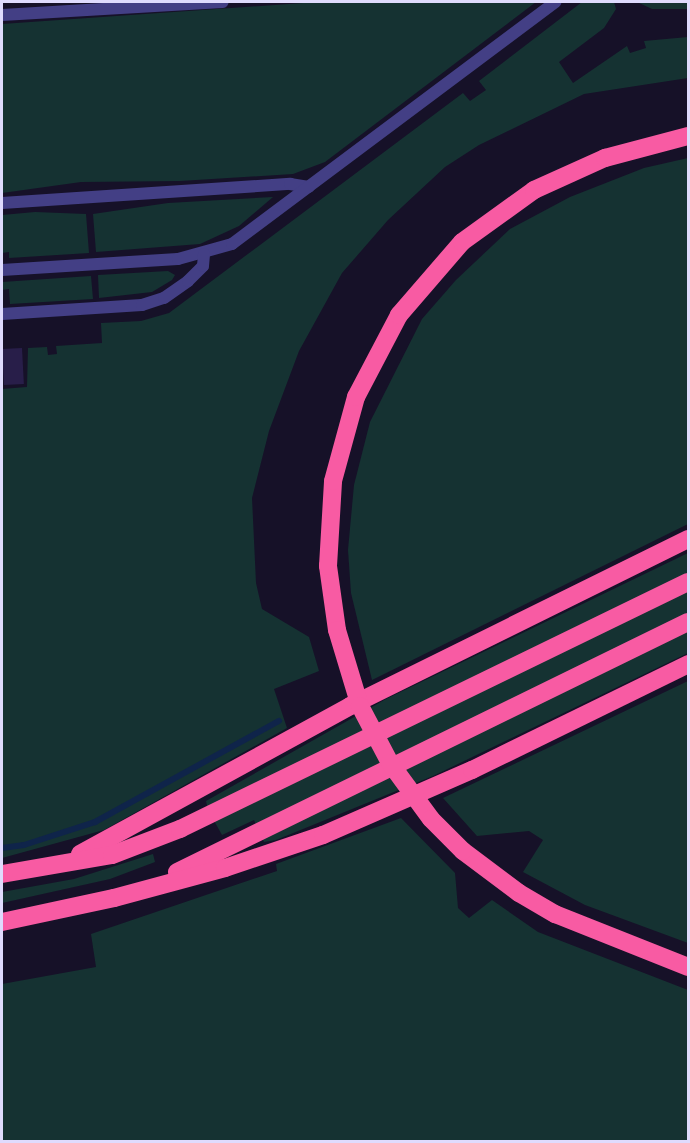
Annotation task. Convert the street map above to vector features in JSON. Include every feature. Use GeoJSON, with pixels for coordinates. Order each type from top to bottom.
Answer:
{"type":"FeatureCollection","features":[{"type":"Feature","properties":{"kind":"highway"},"geometry":{"type":"LineString","coordinates":[[688,136],[605,158],[534,190],[462,242],[399,315],[356,396],[333,481],[328,566],[337,630],[360,706],[390,763],[431,819],[463,851],[519,893],[555,914],[688,967]]}},
{"type":"Feature","properties":{"kind":"highway"},"geometry":{"type":"LineString","coordinates":[[43,868],[116,837],[350,706],[688,539]]}},
{"type":"Feature","properties":{"kind":"highway"},"geometry":{"type":"LineString","coordinates":[[2,874],[43,868],[135,848],[180,830],[688,582]]}},
{"type":"Feature","properties":{"kind":"highway"},"geometry":{"type":"LineString","coordinates":[[144,889],[688,622]]}},
{"type":"Feature","properties":{"kind":"highway"},"geometry":{"type":"LineString","coordinates":[[2,922],[144,889],[275,852],[355,821],[688,664]]}},
{"type":"Feature","properties":{"kind":"highway"},"geometry":{"type":"LineString","coordinates":[[669,674],[688,669]]}},
{"type":"Feature","properties":{"kind":"lane"},"geometry":{"type":"LineString","coordinates":[[2,15],[224,2]]}},
{"type":"Feature","properties":{"kind":"lane"},"geometry":{"type":"LineString","coordinates":[[2,270],[204,255],[232,244],[556,2]]}},
{"type":"Feature","properties":{"kind":"lane"},"geometry":{"type":"LineString","coordinates":[[2,203],[290,184],[309,187]]}},
{"type":"Feature","properties":{"kind":"lane"},"geometry":{"type":"LineString","coordinates":[[2,314],[141,305],[164,298],[188,281],[203,266],[204,255]]}},
{"type":"Feature","properties":{"kind":"green space"},"geometry":{"type":"Polygon","coordinates":[[[317,2],[536,2],[325,162],[293,174],[180,181],[81,182],[2,193],[2,24],[317,2]]]}},
{"type":"Feature","properties":{"kind":"green space"},"geometry":{"type":"Polygon","coordinates":[[[582,2],[614,2],[616,9],[604,28],[559,62],[573,83],[627,46],[630,53],[646,48],[644,41],[688,37],[688,78],[584,94],[479,145],[445,167],[388,220],[342,273],[299,351],[269,431],[252,498],[256,583],[262,609],[309,637],[319,671],[274,689],[287,728],[104,830],[2,858],[2,389],[27,387],[28,348],[47,347],[48,355],[57,354],[56,346],[102,343],[101,323],[141,321],[169,313],[463,93],[470,101],[486,90],[479,81],[582,2]]]}},
{"type":"Feature","properties":{"kind":"green space"},"geometry":{"type":"Polygon","coordinates":[[[637,2],[688,2],[688,9],[652,9],[637,2]]]}},
{"type":"Feature","properties":{"kind":"green space"},"geometry":{"type":"Polygon","coordinates":[[[688,158],[688,524],[372,680],[351,593],[348,550],[354,485],[370,422],[422,319],[456,280],[510,229],[570,197],[644,168],[688,158]]]}},
{"type":"Feature","properties":{"kind":"green space"},"geometry":{"type":"Polygon","coordinates":[[[273,197],[239,226],[200,244],[96,252],[93,214],[168,203],[273,197]]]}},
{"type":"Feature","properties":{"kind":"green space"},"geometry":{"type":"Polygon","coordinates":[[[35,212],[86,214],[89,253],[9,258],[9,252],[2,253],[2,215],[35,212]]]}},
{"type":"Feature","properties":{"kind":"green space"},"geometry":{"type":"Polygon","coordinates":[[[168,271],[175,275],[172,280],[152,292],[99,298],[98,275],[168,271]]]}},
{"type":"Feature","properties":{"kind":"green space"},"geometry":{"type":"Polygon","coordinates":[[[91,276],[93,299],[10,304],[9,289],[2,290],[2,282],[91,276]]]}},
{"type":"Feature","properties":{"kind":"green space"},"geometry":{"type":"Polygon","coordinates":[[[688,553],[688,653],[433,776],[276,840],[264,842],[254,820],[222,835],[208,810],[206,801],[386,699],[688,553]]]}},
{"type":"Feature","properties":{"kind":"green space"},"geometry":{"type":"Polygon","coordinates":[[[688,681],[688,943],[585,905],[523,872],[543,840],[529,831],[477,836],[443,798],[688,681]]]}},
{"type":"Feature","properties":{"kind":"green space"},"geometry":{"type":"Polygon","coordinates":[[[401,818],[455,873],[458,908],[469,918],[492,900],[538,932],[688,990],[688,1141],[2,1141],[2,984],[96,967],[91,934],[277,871],[276,864],[401,818]]]}},
{"type":"Feature","properties":{"kind":"green space"},"geometry":{"type":"Polygon","coordinates":[[[153,854],[155,862],[110,879],[2,903],[2,892],[74,879],[153,854]]]}},
{"type":"Feature","properties":{"kind":"building"},"geometry":{"type":"Polygon","coordinates":[[[22,348],[24,384],[4,385],[2,349],[22,348]]]}},
{"type":"Feature","properties":{"kind":"waterway"},"geometry":{"type":"LineString","coordinates":[[2,848],[24,845],[95,822],[279,721]]}}]}
